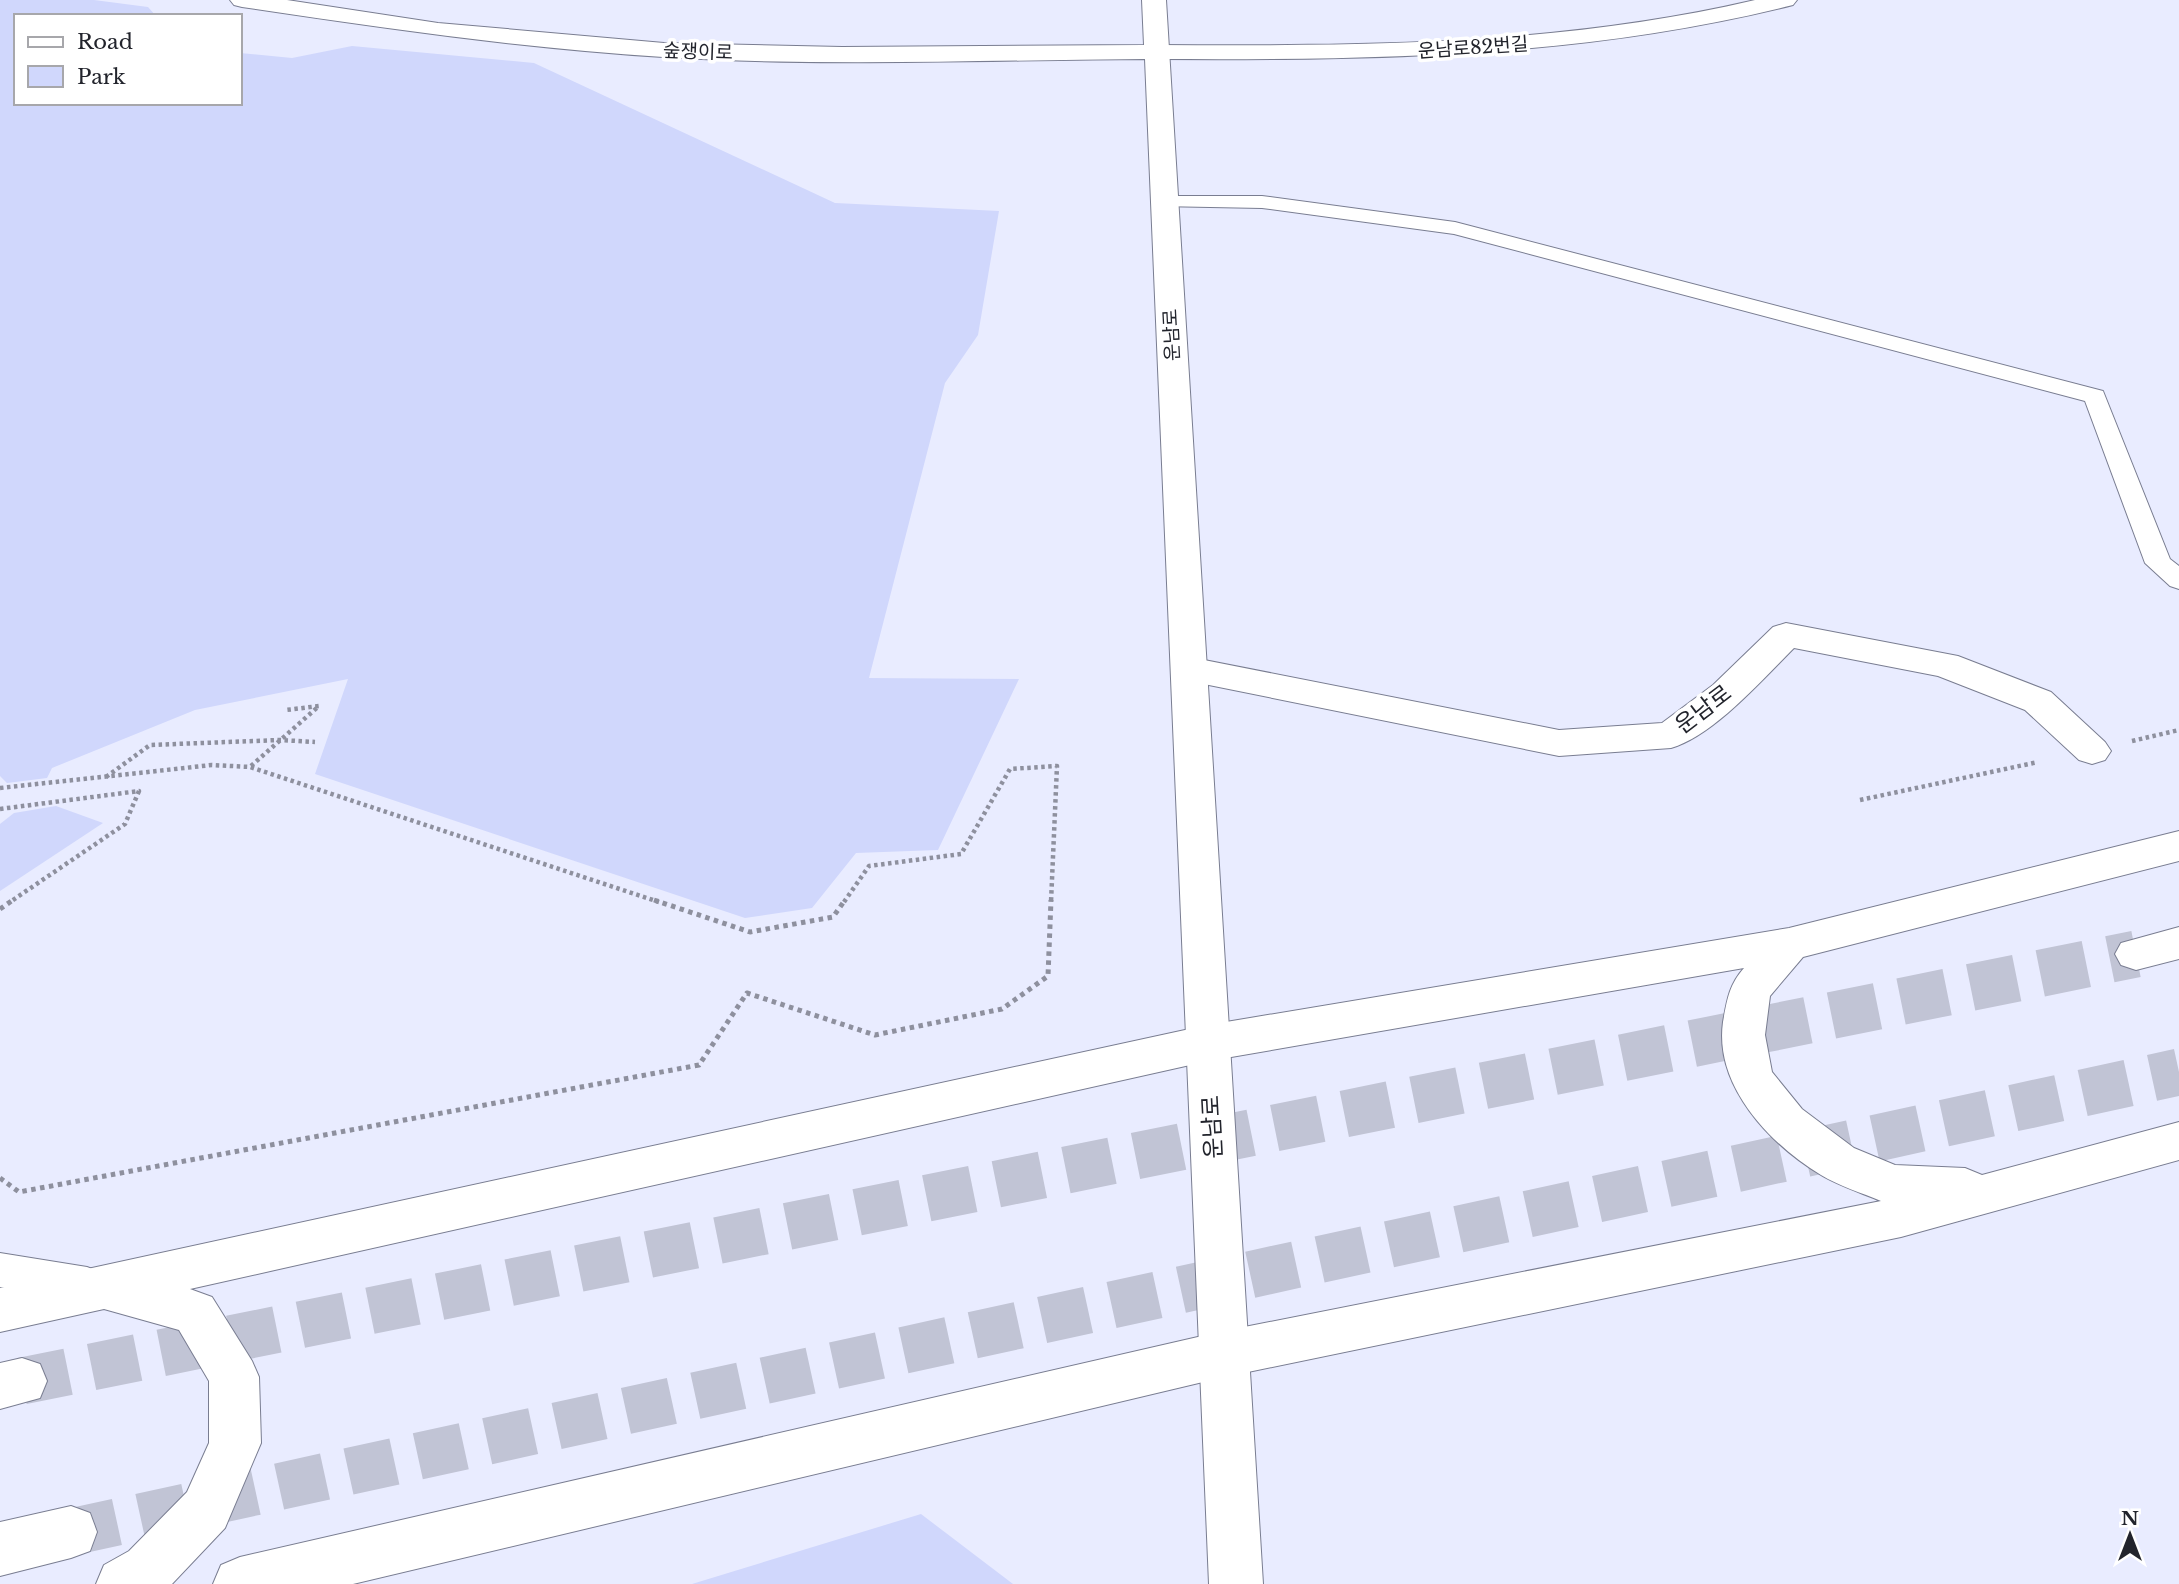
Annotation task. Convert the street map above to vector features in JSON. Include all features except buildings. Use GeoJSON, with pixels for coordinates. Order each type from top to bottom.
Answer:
{"type":"FeatureCollection","features":[{"type":"Feature","properties":{"kind":"main road","name":"숲쟁이로"},"geometry":{"type":"LineString","coordinates":[[242,0],[438,30],[664,50],[842,54],[1158,52]]}},
{"type":"Feature","properties":{"kind":"main road","name":"운남로"},"geometry":{"type":"LineString","coordinates":[[1154,0],[1236,1584]]}},
{"type":"Feature","properties":{"kind":"main road","name":"운남로82번길"},"geometry":{"type":"LineString","coordinates":[[1158,52],[1353,53],[1481,48],[1632,32],[1785,0]]}},
{"type":"Feature","properties":{"kind":"main road","name":"운남로"},"geometry":{"type":"LineString","coordinates":[[1189,669],[1559,743],[1671,735],[1726,694],[1786,635],[1945,665],[2038,702],[2092,751]]}},
{"type":"Feature","properties":{"kind":"main road"},"geometry":{"type":"LineString","coordinates":[[0,1310],[1208,1043],[1789,944],[2179,846]]}},
{"type":"Feature","properties":{"kind":"main road"},"geometry":{"type":"LineString","coordinates":[[2136,954],[2179,943]]}},
{"type":"Feature","properties":{"kind":"main road"},"geometry":{"type":"LineString","coordinates":[[1789,944],[1749,990],[1743,1035],[1751,1079],[1786,1122],[1838,1162],[1894,1185],[2008,1189]]}},
{"type":"Feature","properties":{"kind":"main road"},"geometry":{"type":"LineString","coordinates":[[240,1584],[1224,1354],[1901,1217],[2179,1141]]}},
{"type":"Feature","properties":{"kind":"main road"},"geometry":{"type":"LineString","coordinates":[[101,1286],[195,1313],[234,1377],[235,1443],[206,1510],[148,1570],[123,1584]]}},
{"type":"Feature","properties":{"kind":"main road"},"geometry":{"type":"LineString","coordinates":[[0,1549],[71,1532]]}},
{"type":"Feature","properties":{"kind":"lane"},"geometry":{"type":"LineString","coordinates":[[1164,202],[1262,202],[1455,228],[2095,396],[2158,563],[2179,580]]}},
{"type":"Feature","properties":{"kind":"lane"},"geometry":{"type":"LineString","coordinates":[[0,1270],[101,1286]]}},
{"type":"Feature","properties":{"kind":"path"},"geometry":{"type":"LineString","coordinates":[[250,767],[319,706],[286,710]]}},
{"type":"Feature","properties":{"kind":"path"},"geometry":{"type":"LineString","coordinates":[[1860,800],[2179,730]]}},
{"type":"Feature","properties":{"kind":"path"},"geometry":{"type":"LineString","coordinates":[[103,779],[150,745],[280,740],[315,742]]}},
{"type":"Feature","properties":{"kind":"path"},"geometry":{"type":"LineString","coordinates":[[0,788],[103,779],[212,765],[250,767],[750,933],[833,917],[869,866],[961,854],[1010,769],[1057,766],[1048,976],[1002,1009],[874,1035],[747,993],[699,1065],[19,1192],[0,1178]]}},
{"type":"Feature","properties":{"kind":"path"},"geometry":{"type":"LineString","coordinates":[[0,809],[139,791],[125,824],[0,909]]}},
{"type":"Feature","properties":{"kind":"green space"},"geometry":{"type":"Polygon","coordinates":[[[0,0],[94,0],[148,7],[154,14],[14,14],[14,105],[242,105],[242,53],[292,58],[352,46],[534,63],[835,203],[999,211],[978,335],[945,383],[869,678],[1019,679],[938,850],[856,853],[812,908],[745,918],[315,774],[348,679],[195,710],[52,768],[47,778],[7,783],[0,776],[0,0]]]}},
{"type":"Feature","properties":{"kind":"green space"},"geometry":{"type":"Polygon","coordinates":[[[56,806],[103,823],[0,891],[0,824],[14,813],[56,806]]]}},
{"type":"Feature","properties":{"kind":"green space"},"geometry":{"type":"Polygon","coordinates":[[[921,1514],[1013,1584],[692,1584],[921,1514]]]}},
{"type":"Feature","properties":{"kind":"tunnel"},"geometry":{"type":"LineString","coordinates":[[22,1381],[2136,954]]}},
{"type":"Feature","properties":{"kind":"tunnel"},"geometry":{"type":"LineString","coordinates":[[71,1532],[2179,1072]]}}]}
